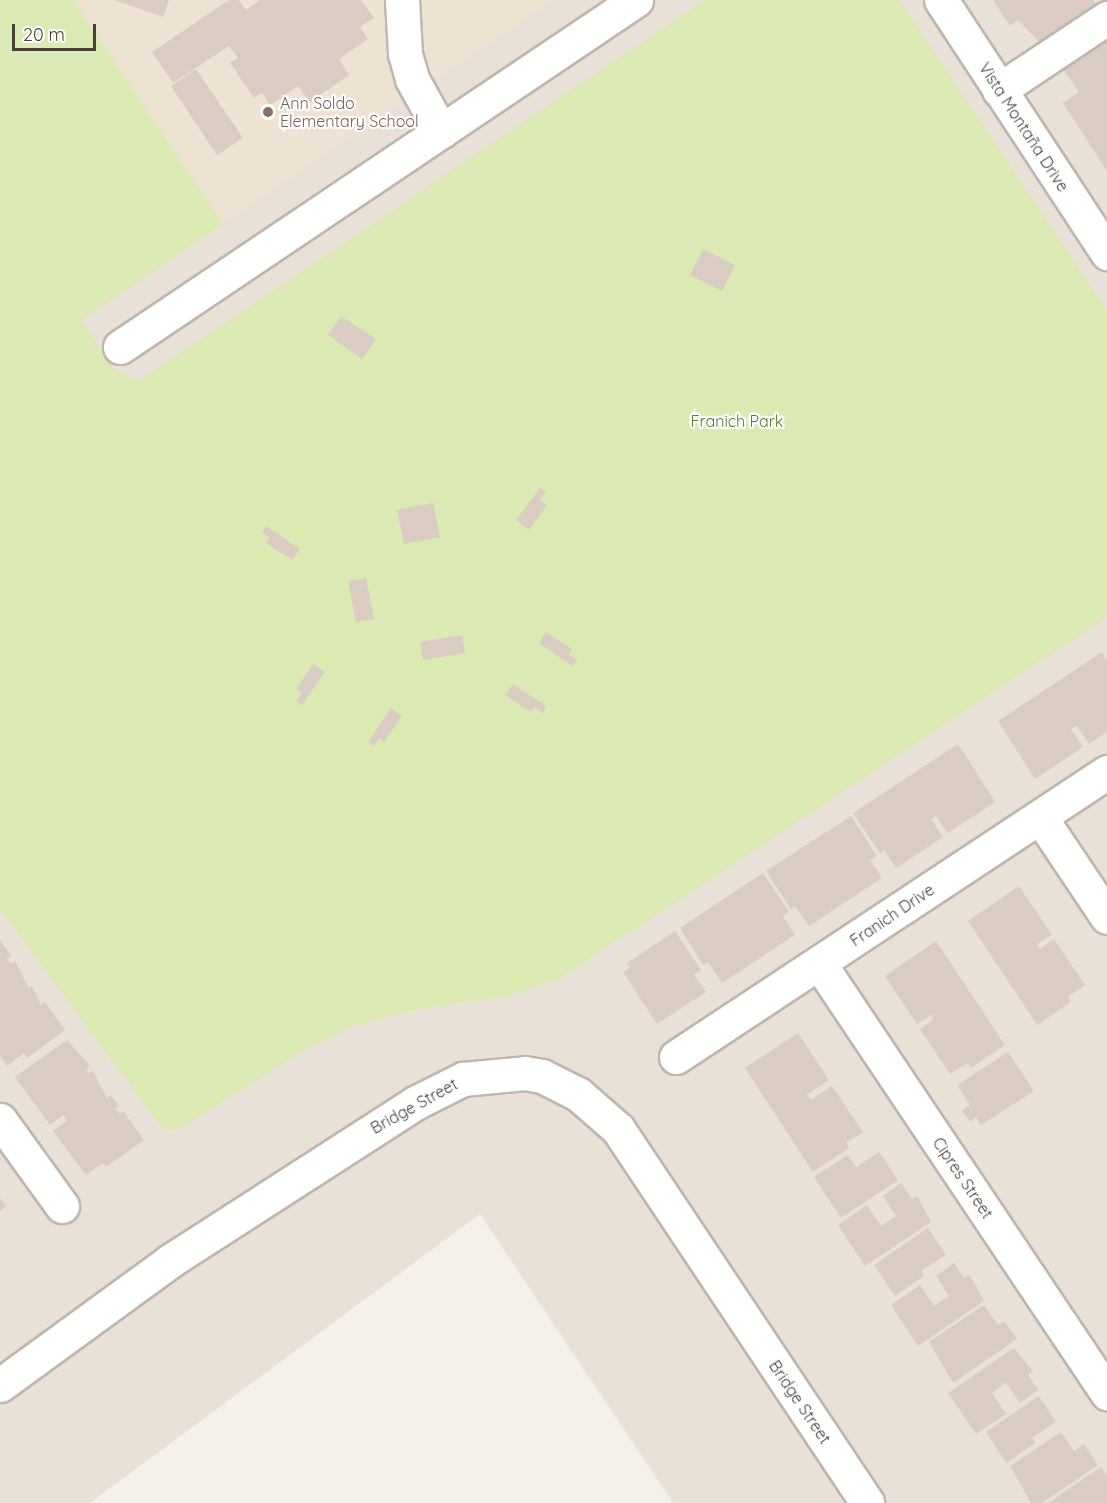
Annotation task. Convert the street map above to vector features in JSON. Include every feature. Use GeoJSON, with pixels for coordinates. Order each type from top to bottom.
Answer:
{"type":"FeatureCollection","features":[{"type":"Feature","properties":{"kind":"street"},"geometry":{"type":"LineString","coordinates":[[402,0],[405,54],[412,79],[441,131]]}},
{"type":"Feature","properties":{"kind":"street"},"geometry":{"type":"LineString","coordinates":[[120,347],[636,0]]}},
{"type":"Feature","properties":{"kind":"street","name":"Vista Montaña Drive"},"geometry":{"type":"LineString","coordinates":[[941,0],[1107,253]]}},
{"type":"Feature","properties":{"kind":"street"},"geometry":{"type":"LineString","coordinates":[[999,90],[1107,18]]}},
{"type":"Feature","properties":{"kind":"street","name":"Franich Drive"},"geometry":{"type":"LineString","coordinates":[[676,1058],[1107,772]]}},
{"type":"Feature","properties":{"kind":"street"},"geometry":{"type":"LineString","coordinates":[[1040,817],[1107,916]]}},
{"type":"Feature","properties":{"kind":"street","name":"Cipres Street"},"geometry":{"type":"LineString","coordinates":[[819,963],[1107,1393]]}},
{"type":"Feature","properties":{"kind":"street","name":"Bridge Street"},"geometry":{"type":"LineString","coordinates":[[0,1384],[170,1261],[423,1098],[463,1079],[525,1073],[542,1076],[578,1094],[618,1129],[867,1503]]}},
{"type":"Feature","properties":{"kind":"street"},"geometry":{"type":"LineString","coordinates":[[0,1120],[62,1206]]}},
{"type":"Feature","properties":{"kind":"shaded area"},"geometry":{"type":"Polygon","coordinates":[[[0,0],[1107,0],[1107,1503],[673,1503],[480,1214],[90,1503],[0,1503],[0,0]]]}},
{"type":"Feature","properties":{"kind":"shaded area","name":"Ann Soldo Elementary School"},"geometry":{"type":"Polygon","coordinates":[[[73,0],[554,0],[223,224],[73,0]]]}},
{"type":"Feature","properties":{"kind":"green space","name":"Franich Park"},"geometry":{"type":"Polygon","coordinates":[[[0,0],[73,0],[223,224],[81,320],[112,367],[138,382],[705,0],[899,0],[1107,311],[1107,617],[557,980],[508,996],[420,1009],[353,1026],[304,1050],[184,1126],[172,1130],[161,1127],[0,909],[0,0]]]}},
{"type":"Feature","properties":{"kind":"building"},"geometry":{"type":"Polygon","coordinates":[[[114,0],[169,0],[163,17],[114,0]]]}},
{"type":"Feature","properties":{"kind":"building"},"geometry":{"type":"Polygon","coordinates":[[[229,0],[239,0],[246,10],[260,0],[361,0],[374,18],[360,27],[368,39],[339,59],[349,75],[310,102],[298,86],[270,105],[262,93],[254,98],[230,63],[238,58],[229,46],[173,83],[152,52],[229,0]]]}},
{"type":"Feature","properties":{"kind":"building"},"geometry":{"type":"Polygon","coordinates":[[[993,0],[1093,0],[1099,9],[1053,39],[1050,35],[1039,42],[1018,20],[1010,26],[993,0]]]}},
{"type":"Feature","properties":{"kind":"building"},"geometry":{"type":"Polygon","coordinates":[[[1107,40],[1107,171],[1063,103],[1079,92],[1063,69],[1107,40]]]}},
{"type":"Feature","properties":{"kind":"building"},"geometry":{"type":"Polygon","coordinates":[[[196,69],[243,138],[217,155],[171,86],[196,69]]]}},
{"type":"Feature","properties":{"kind":"building"},"geometry":{"type":"Polygon","coordinates":[[[703,249],[735,265],[722,291],[690,275],[703,249]]]}},
{"type":"Feature","properties":{"kind":"building"},"geometry":{"type":"Polygon","coordinates":[[[341,316],[376,339],[362,359],[328,335],[341,316]]]}},
{"type":"Feature","properties":{"kind":"building"},"geometry":{"type":"Polygon","coordinates":[[[540,488],[546,492],[540,500],[547,505],[529,530],[516,520],[540,488]]]}},
{"type":"Feature","properties":{"kind":"building"},"geometry":{"type":"Polygon","coordinates":[[[433,503],[440,537],[404,544],[397,510],[433,503]]]}},
{"type":"Feature","properties":{"kind":"building"},"geometry":{"type":"Polygon","coordinates":[[[266,526],[300,549],[292,560],[266,543],[270,538],[262,532],[266,526]]]}},
{"type":"Feature","properties":{"kind":"building"},"geometry":{"type":"Polygon","coordinates":[[[366,578],[374,619],[356,622],[348,581],[366,578]]]}},
{"type":"Feature","properties":{"kind":"building"},"geometry":{"type":"Polygon","coordinates":[[[546,632],[572,649],[568,654],[577,660],[572,666],[539,643],[546,632]]]}},
{"type":"Feature","properties":{"kind":"building"},"geometry":{"type":"Polygon","coordinates":[[[462,635],[465,653],[423,660],[420,642],[462,635]]]}},
{"type":"Feature","properties":{"kind":"building"},"geometry":{"type":"Polygon","coordinates":[[[1102,652],[1107,661],[1107,732],[1089,744],[1077,726],[1071,729],[1083,747],[1035,779],[998,721],[1102,652]]]}},
{"type":"Feature","properties":{"kind":"building"},"geometry":{"type":"Polygon","coordinates":[[[313,664],[325,672],[302,705],[296,701],[302,693],[296,689],[313,664]]]}},
{"type":"Feature","properties":{"kind":"building"},"geometry":{"type":"Polygon","coordinates":[[[513,684],[546,706],[543,713],[535,707],[531,712],[505,695],[513,684]]]}},
{"type":"Feature","properties":{"kind":"building"},"geometry":{"type":"Polygon","coordinates":[[[391,708],[402,716],[384,742],[379,738],[374,746],[368,742],[391,708]]]}},
{"type":"Feature","properties":{"kind":"building"},"geometry":{"type":"Polygon","coordinates":[[[958,744],[995,802],[948,833],[936,816],[931,819],[943,837],[896,868],[884,850],[880,853],[853,813],[958,744]]]}},
{"type":"Feature","properties":{"kind":"building"},"geometry":{"type":"Polygon","coordinates":[[[851,816],[877,856],[870,860],[882,878],[809,926],[795,906],[791,909],[766,871],[851,816]]]}},
{"type":"Feature","properties":{"kind":"building"},"geometry":{"type":"Polygon","coordinates":[[[763,873],[789,912],[783,916],[795,935],[722,983],[708,962],[703,965],[680,928],[763,873]]]}},
{"type":"Feature","properties":{"kind":"building"},"geometry":{"type":"Polygon","coordinates":[[[1019,886],[1052,935],[1037,944],[1040,949],[1054,939],[1085,985],[1068,997],[1071,1002],[1037,1025],[968,921],[1019,886]]]}},
{"type":"Feature","properties":{"kind":"building"},"geometry":{"type":"Polygon","coordinates":[[[675,931],[701,970],[694,975],[706,992],[657,1024],[623,972],[630,968],[627,963],[675,931]]]}},
{"type":"Feature","properties":{"kind":"building"},"geometry":{"type":"Polygon","coordinates":[[[0,940],[11,956],[7,959],[11,964],[15,961],[29,988],[32,986],[41,1005],[45,1002],[65,1030],[27,1058],[24,1053],[7,1066],[0,1055],[0,940]]]}},
{"type":"Feature","properties":{"kind":"building"},"geometry":{"type":"Polygon","coordinates":[[[936,941],[1005,1045],[971,1068],[968,1063],[950,1074],[920,1029],[934,1019],[931,1015],[917,1024],[885,976],[936,941]]]}},
{"type":"Feature","properties":{"kind":"building"},"geometry":{"type":"Polygon","coordinates":[[[798,1033],[829,1080],[807,1095],[811,1100],[832,1086],[863,1132],[846,1143],[849,1148],[813,1172],[745,1068],[798,1033]]]}},
{"type":"Feature","properties":{"kind":"building"},"geometry":{"type":"Polygon","coordinates":[[[67,1040],[90,1066],[86,1069],[89,1073],[93,1071],[107,1098],[111,1095],[119,1106],[115,1109],[120,1114],[123,1111],[144,1140],[106,1167],[103,1163],[86,1175],[53,1131],[67,1121],[63,1115],[50,1125],[15,1077],[67,1040]]]}},
{"type":"Feature","properties":{"kind":"building"},"geometry":{"type":"Polygon","coordinates":[[[1008,1052],[1034,1091],[981,1125],[976,1117],[970,1122],[962,1110],[970,1105],[957,1085],[1008,1052]]]}},
{"type":"Feature","properties":{"kind":"building"},"geometry":{"type":"Polygon","coordinates":[[[879,1152],[898,1180],[841,1218],[814,1177],[848,1155],[856,1167],[879,1152]]]}},
{"type":"Feature","properties":{"kind":"building"},"geometry":{"type":"Polygon","coordinates":[[[901,1183],[912,1199],[917,1196],[931,1222],[865,1266],[838,1225],[867,1205],[881,1226],[896,1216],[883,1196],[901,1183]]]}},
{"type":"Feature","properties":{"kind":"building"},"geometry":{"type":"Polygon","coordinates":[[[0,1198],[6,1206],[0,1211],[0,1198]]]}},
{"type":"Feature","properties":{"kind":"building"},"geometry":{"type":"Polygon","coordinates":[[[928,1228],[946,1255],[921,1271],[924,1276],[895,1296],[874,1265],[928,1228]]]}},
{"type":"Feature","properties":{"kind":"building"},"geometry":{"type":"Polygon","coordinates":[[[954,1263],[964,1278],[970,1275],[984,1301],[918,1346],[891,1305],[920,1285],[934,1306],[949,1296],[936,1276],[954,1263]]]}},
{"type":"Feature","properties":{"kind":"building"},"geometry":{"type":"Polygon","coordinates":[[[984,1305],[998,1325],[1004,1321],[1017,1339],[953,1383],[929,1342],[984,1305]]]}},
{"type":"Feature","properties":{"kind":"building"},"geometry":{"type":"Polygon","coordinates":[[[1014,1348],[1033,1371],[1028,1375],[1038,1390],[1020,1403],[1006,1383],[992,1393],[1006,1414],[976,1434],[948,1393],[1014,1348]]]}},
{"type":"Feature","properties":{"kind":"building"},"geometry":{"type":"Polygon","coordinates":[[[1039,1396],[1056,1422],[1032,1438],[1035,1443],[1006,1463],[986,1432],[1039,1396]]]}},
{"type":"Feature","properties":{"kind":"building"},"geometry":{"type":"Polygon","coordinates":[[[1061,1432],[1074,1451],[1084,1444],[1098,1465],[1042,1503],[1031,1503],[1010,1466],[1061,1432]]]}},
{"type":"Feature","properties":{"kind":"building"},"geometry":{"type":"Polygon","coordinates":[[[1101,1467],[1107,1476],[1107,1503],[1048,1503],[1101,1467]]]}},
{"type":"Feature","properties":{"kind":"place","name":"Ann Soldo Elementary School"},"geometry":{"type":"Point","coordinates":[268,112]}}]}
